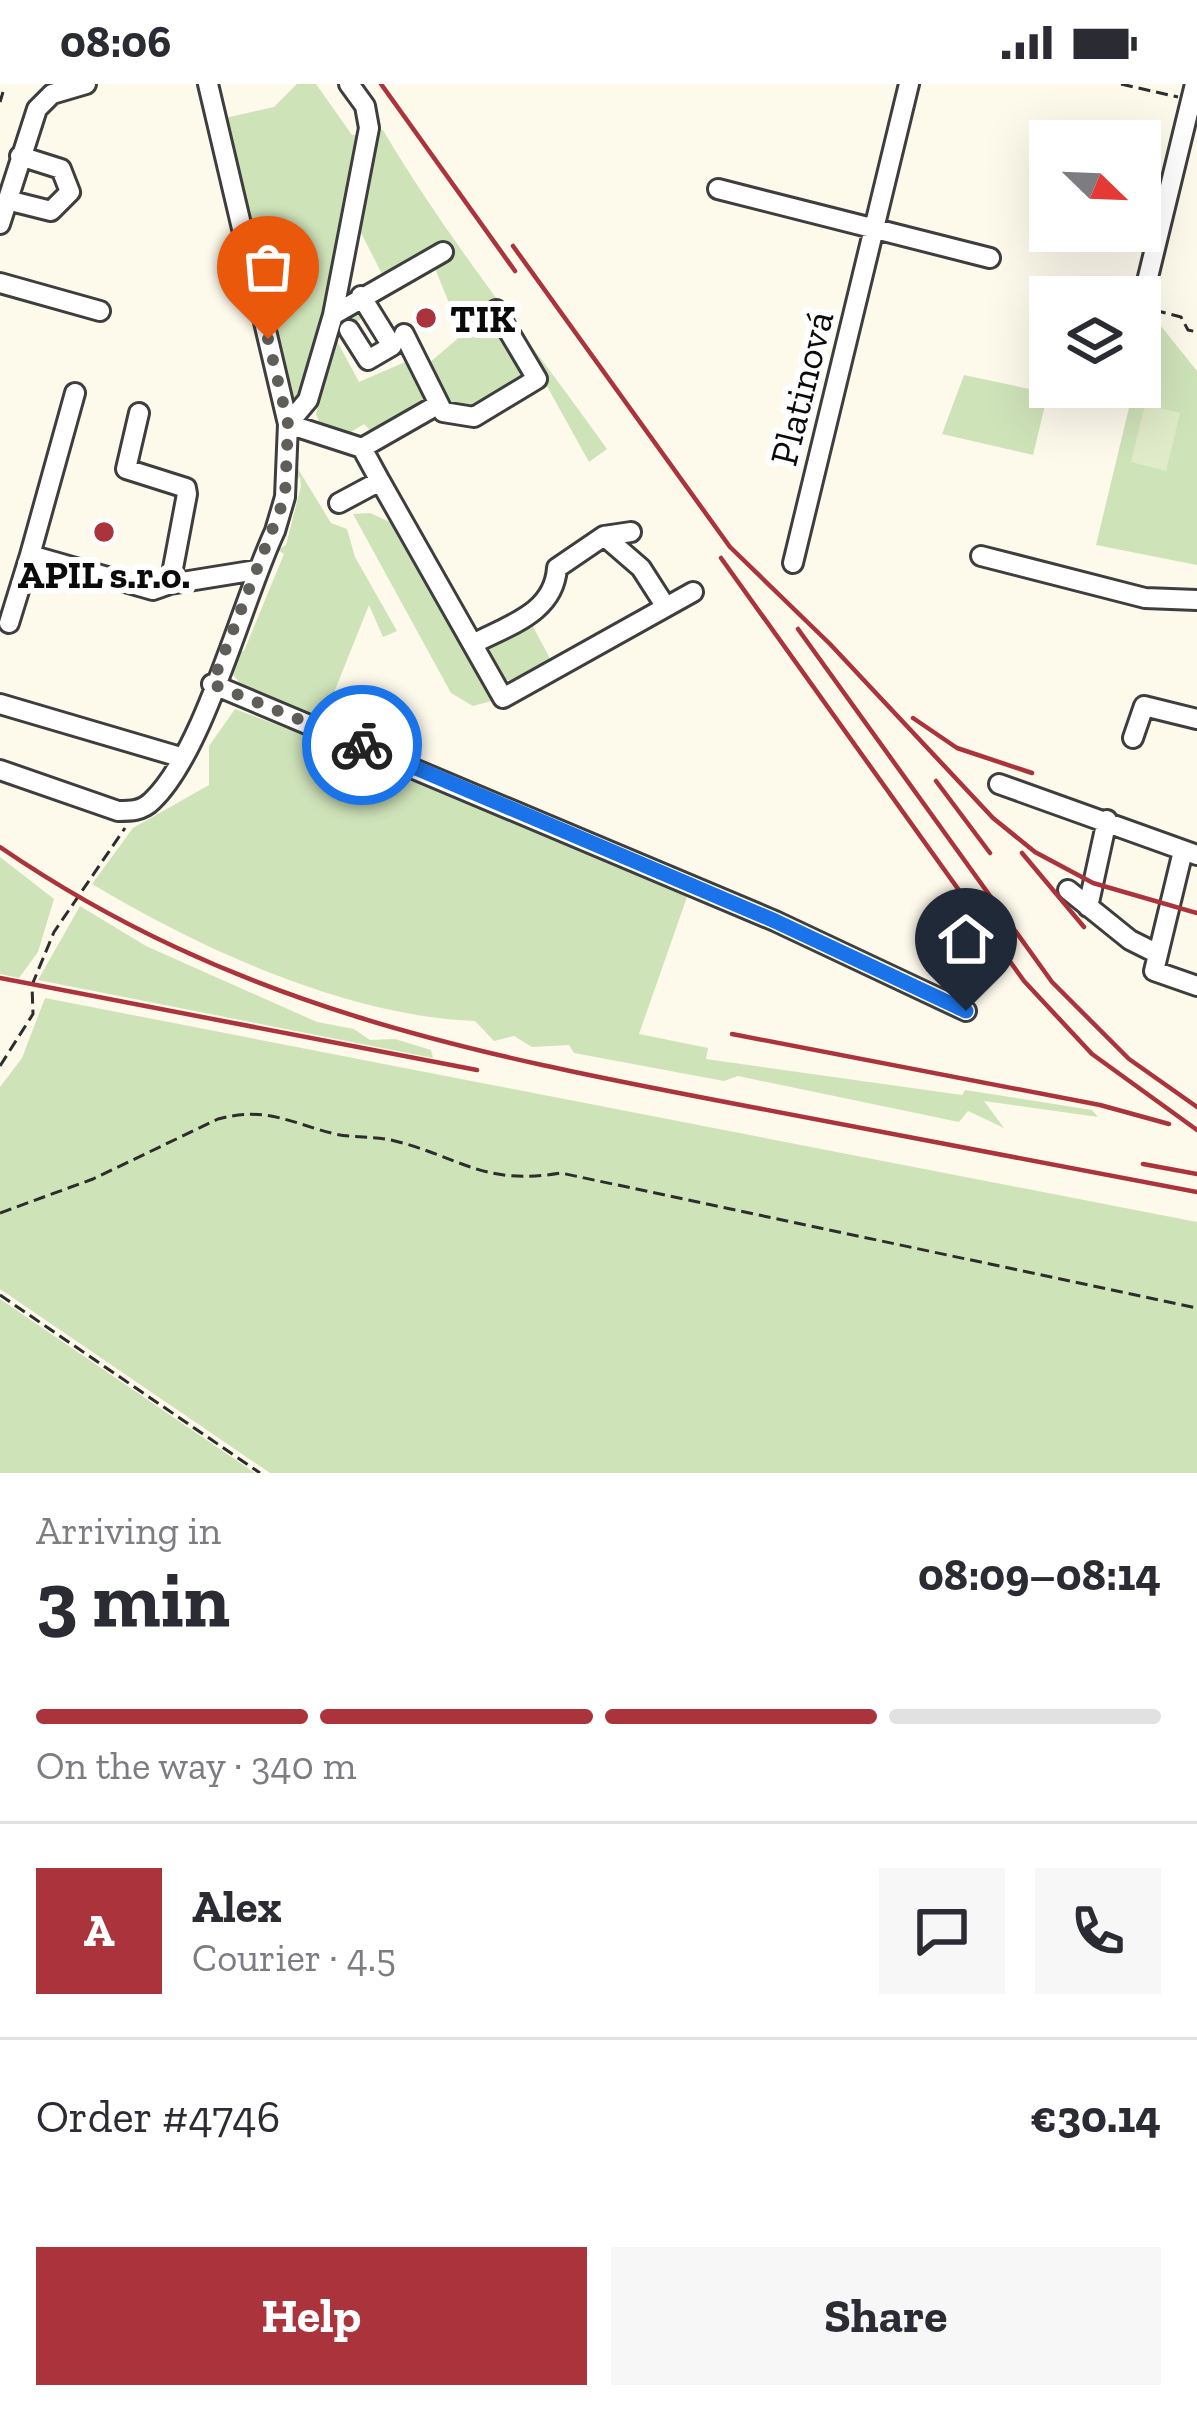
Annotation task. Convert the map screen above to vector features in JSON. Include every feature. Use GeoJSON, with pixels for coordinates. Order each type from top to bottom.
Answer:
{"type":"FeatureCollection","features":[{"type":"Feature","properties":{"kind":"street"},"geometry":{"type":"LineString","coordinates":[[0,224],[20,156],[44,100],[86,84]]}},
{"type":"Feature","properties":{"kind":"street"},"geometry":{"type":"LineString","coordinates":[[0,770],[67,796],[135,811],[154,800],[180,758],[212,684],[285,497],[288,424],[208,84]]}},
{"type":"Feature","properties":{"kind":"street"},"geometry":{"type":"LineString","coordinates":[[288,424],[308,400],[333,315],[370,128],[365,106],[349,84]]}},
{"type":"Feature","properties":{"kind":"street","name":"Platinová"},"geometry":{"type":"LineString","coordinates":[[793,563],[909,84]]}},
{"type":"Feature","properties":{"kind":"street"},"geometry":{"type":"LineString","coordinates":[[1148,276],[1193,92]]}},
{"type":"Feature","properties":{"kind":"street"},"geometry":{"type":"LineString","coordinates":[[7,200],[52,211],[70,192],[61,169],[20,156]]}},
{"type":"Feature","properties":{"kind":"street"},"geometry":{"type":"LineString","coordinates":[[718,189],[990,258]]}},
{"type":"Feature","properties":{"kind":"street"},"geometry":{"type":"LineString","coordinates":[[333,315],[443,252]]}},
{"type":"Feature","properties":{"kind":"street"},"geometry":{"type":"LineString","coordinates":[[0,283],[100,311]]}},
{"type":"Feature","properties":{"kind":"street"},"geometry":{"type":"LineString","coordinates":[[349,330],[368,360],[392,346],[362,296]]}},
{"type":"Feature","properties":{"kind":"street"},"geometry":{"type":"LineString","coordinates":[[404,334],[443,412],[474,417],[536,379],[496,310]]}},
{"type":"Feature","properties":{"kind":"street"},"geometry":{"type":"LineString","coordinates":[[9,623],[74,393]]}},
{"type":"Feature","properties":{"kind":"street"},"geometry":{"type":"LineString","coordinates":[[362,448],[439,404]]}},
{"type":"Feature","properties":{"kind":"street"},"geometry":{"type":"LineString","coordinates":[[139,413],[126,470],[186,488],[170,584]]}},
{"type":"Feature","properties":{"kind":"street"},"geometry":{"type":"LineString","coordinates":[[288,424],[362,448],[503,698],[693,592]]}},
{"type":"Feature","properties":{"kind":"street"},"geometry":{"type":"LineString","coordinates":[[339,503],[380,481]]}},
{"type":"Feature","properties":{"kind":"street"},"geometry":{"type":"LineString","coordinates":[[473,644],[545,605],[556,587],[557,568],[604,536],[631,532]]}},
{"type":"Feature","properties":{"kind":"street"},"geometry":{"type":"LineString","coordinates":[[604,536],[641,568],[666,607]]}},
{"type":"Feature","properties":{"kind":"street"},"geometry":{"type":"LineString","coordinates":[[29,555],[153,590],[256,570]]}},
{"type":"Feature","properties":{"kind":"street"},"geometry":{"type":"LineString","coordinates":[[981,556],[1157,601],[1197,600]]}},
{"type":"Feature","properties":{"kind":"street"},"geometry":{"type":"LineString","coordinates":[[212,684],[775,921],[966,1011]]}},
{"type":"Feature","properties":{"kind":"street"},"geometry":{"type":"LineString","coordinates":[[0,704],[180,758]]}},
{"type":"Feature","properties":{"kind":"street"},"geometry":{"type":"LineString","coordinates":[[1133,738],[1144,706],[1197,719]]}},
{"type":"Feature","properties":{"kind":"street"},"geometry":{"type":"LineString","coordinates":[[999,784],[1190,853],[1154,971],[1197,986]]}},
{"type":"Feature","properties":{"kind":"street"},"geometry":{"type":"LineString","coordinates":[[1088,907],[1106,820]]}},
{"type":"Feature","properties":{"kind":"street"},"geometry":{"type":"LineString","coordinates":[[1067,890],[1130,940],[1158,954]]}},
{"type":"Feature","properties":{"kind":"path"},"geometry":{"type":"LineString","coordinates":[[1121,84],[1193,92]]}},
{"type":"Feature","properties":{"kind":"path"},"geometry":{"type":"LineString","coordinates":[[0,103],[3,92]]}},
{"type":"Feature","properties":{"kind":"path"},"geometry":{"type":"LineString","coordinates":[[1161,313],[1181,317],[1188,330],[1197,332]]}},
{"type":"Feature","properties":{"kind":"path"},"geometry":{"type":"LineString","coordinates":[[0,1066],[33,1014],[32,985],[40,963],[135,811]]}},
{"type":"Feature","properties":{"kind":"path"},"geometry":{"type":"LineString","coordinates":[[0,1213],[93,1179],[218,1119],[237,1114],[295,1117],[334,1134],[390,1140],[512,1180],[561,1173],[1194,1307]]}},
{"type":"Feature","properties":{"kind":"path"},"geometry":{"type":"LineString","coordinates":[[0,1295],[260,1473]]}},
{"type":"Feature","properties":{"kind":"green space"},"geometry":{"type":"Polygon","coordinates":[[[297,84],[316,84],[352,135],[362,135],[312,381],[298,399],[287,394],[225,118],[274,107],[297,84]]]}},
{"type":"Feature","properties":{"kind":"green space"},"geometry":{"type":"Polygon","coordinates":[[[374,129],[383,130],[502,306],[526,376],[471,411],[450,404],[429,363],[462,335],[434,266],[385,280],[356,223],[374,129]]]}},
{"type":"Feature","properties":{"kind":"green space"},"geometry":{"type":"Polygon","coordinates":[[[505,309],[607,449],[589,462],[505,309]]]}},
{"type":"Feature","properties":{"kind":"green space"},"geometry":{"type":"Polygon","coordinates":[[[359,310],[367,315],[341,332],[337,341],[359,382],[412,359],[429,387],[427,402],[373,433],[364,424],[346,435],[320,424],[316,414],[337,328],[359,310]]]}},
{"type":"Feature","properties":{"kind":"green space"},"geometry":{"type":"Polygon","coordinates":[[[1161,326],[1197,371],[1197,565],[1096,545],[1129,408],[1161,408],[1161,326]]]}},
{"type":"Feature","properties":{"kind":"green space"},"geometry":{"type":"Polygon","coordinates":[[[964,375],[1029,389],[1029,408],[1044,408],[1033,455],[942,434],[964,375]]]}},
{"type":"Feature","properties":{"kind":"green space"},"geometry":{"type":"Polygon","coordinates":[[[1144,408],[1180,413],[1166,471],[1131,462],[1144,408]]]}},
{"type":"Feature","properties":{"kind":"green space"},"geometry":{"type":"Polygon","coordinates":[[[292,459],[331,523],[347,529],[355,557],[397,631],[383,637],[369,605],[321,725],[247,692],[226,666],[230,653],[244,651],[284,554],[278,550],[286,545],[301,486],[300,477],[291,481],[292,459]]]}},
{"type":"Feature","properties":{"kind":"green space"},"geometry":{"type":"Polygon","coordinates":[[[370,513],[392,523],[495,700],[473,706],[451,693],[353,514],[370,513]]]}},
{"type":"Feature","properties":{"kind":"green space"},"geometry":{"type":"Polygon","coordinates":[[[530,621],[554,666],[521,682],[502,679],[489,647],[530,621]]]}},
{"type":"Feature","properties":{"kind":"green space"},"geometry":{"type":"Polygon","coordinates":[[[235,709],[352,753],[375,772],[422,784],[620,868],[656,878],[687,897],[639,1034],[708,1048],[706,1059],[962,1095],[965,1090],[1092,1110],[1098,1117],[984,1101],[1004,1128],[968,1111],[959,1122],[738,1076],[724,1081],[574,1053],[569,1045],[532,1047],[514,1036],[494,1041],[475,1021],[377,1007],[327,993],[180,933],[92,884],[133,828],[209,785],[209,746],[235,709]]]}},
{"type":"Feature","properties":{"kind":"green space"},"geometry":{"type":"Polygon","coordinates":[[[0,857],[54,899],[38,952],[19,978],[0,974],[0,857]]]}},
{"type":"Feature","properties":{"kind":"green space"},"geometry":{"type":"Polygon","coordinates":[[[80,906],[146,946],[317,1022],[354,1029],[370,1040],[395,1039],[431,1050],[433,1058],[38,980],[80,906]]]}},
{"type":"Feature","properties":{"kind":"green space"},"geometry":{"type":"Polygon","coordinates":[[[45,998],[1197,1222],[1197,1473],[270,1473],[0,1289],[0,1087],[22,1058],[45,998]]]}},
{"type":"Feature","properties":{"kind":"green space"},"geometry":{"type":"Polygon","coordinates":[[[0,1299],[255,1473],[0,1473],[0,1299]]]}},
{"type":"Feature","properties":{"kind":"railway"},"geometry":{"type":"LineString","coordinates":[[381,84],[515,271]]}},
{"type":"Feature","properties":{"kind":"railway"},"geometry":{"type":"LineString","coordinates":[[513,246],[730,547],[830,644],[993,818],[1035,852],[1093,883],[1197,913]]}},
{"type":"Feature","properties":{"kind":"railway"},"geometry":{"type":"LineString","coordinates":[[721,558],[1024,981],[1092,1054],[1197,1130]]}},
{"type":"Feature","properties":{"kind":"railway"},"geometry":{"type":"LineString","coordinates":[[798,629],[1052,982],[1129,1059],[1197,1107]]}},
{"type":"Feature","properties":{"kind":"railway"},"geometry":{"type":"LineString","coordinates":[[913,718],[957,748],[1032,773]]}},
{"type":"Feature","properties":{"kind":"railway"},"geometry":{"type":"LineString","coordinates":[[936,781],[990,853]]}},
{"type":"Feature","properties":{"kind":"railway"},"geometry":{"type":"LineString","coordinates":[[0,847],[88,902],[176,948],[266,985],[449,1043],[641,1086],[1197,1192]]}},
{"type":"Feature","properties":{"kind":"railway"},"geometry":{"type":"LineString","coordinates":[[1022,853],[1084,927]]}},
{"type":"Feature","properties":{"kind":"railway"},"geometry":{"type":"LineString","coordinates":[[0,978],[477,1070]]}},
{"type":"Feature","properties":{"kind":"railway"},"geometry":{"type":"LineString","coordinates":[[732,1034],[1100,1105],[1169,1124]]}},
{"type":"Feature","properties":{"kind":"railway"},"geometry":{"type":"LineString","coordinates":[[1143,1164],[1197,1174]]}},
{"type":"Feature","properties":{"kind":"way so far"},"geometry":{"type":"LineString","coordinates":[[268,339],[288,424],[285,497],[212,684],[362,745]]}},
{"type":"Feature","properties":{"kind":"place","name":"TIK"},"geometry":{"type":"Point","coordinates":[426,318]}},
{"type":"Feature","properties":{"kind":"place","name":"APIL s.r.o."},"geometry":{"type":"Point","coordinates":[104,532]}},
{"type":"Feature","properties":{"kind":"route"},"geometry":{"type":"LineString","coordinates":[[362,745],[775,921],[966,1011]]}}]}
